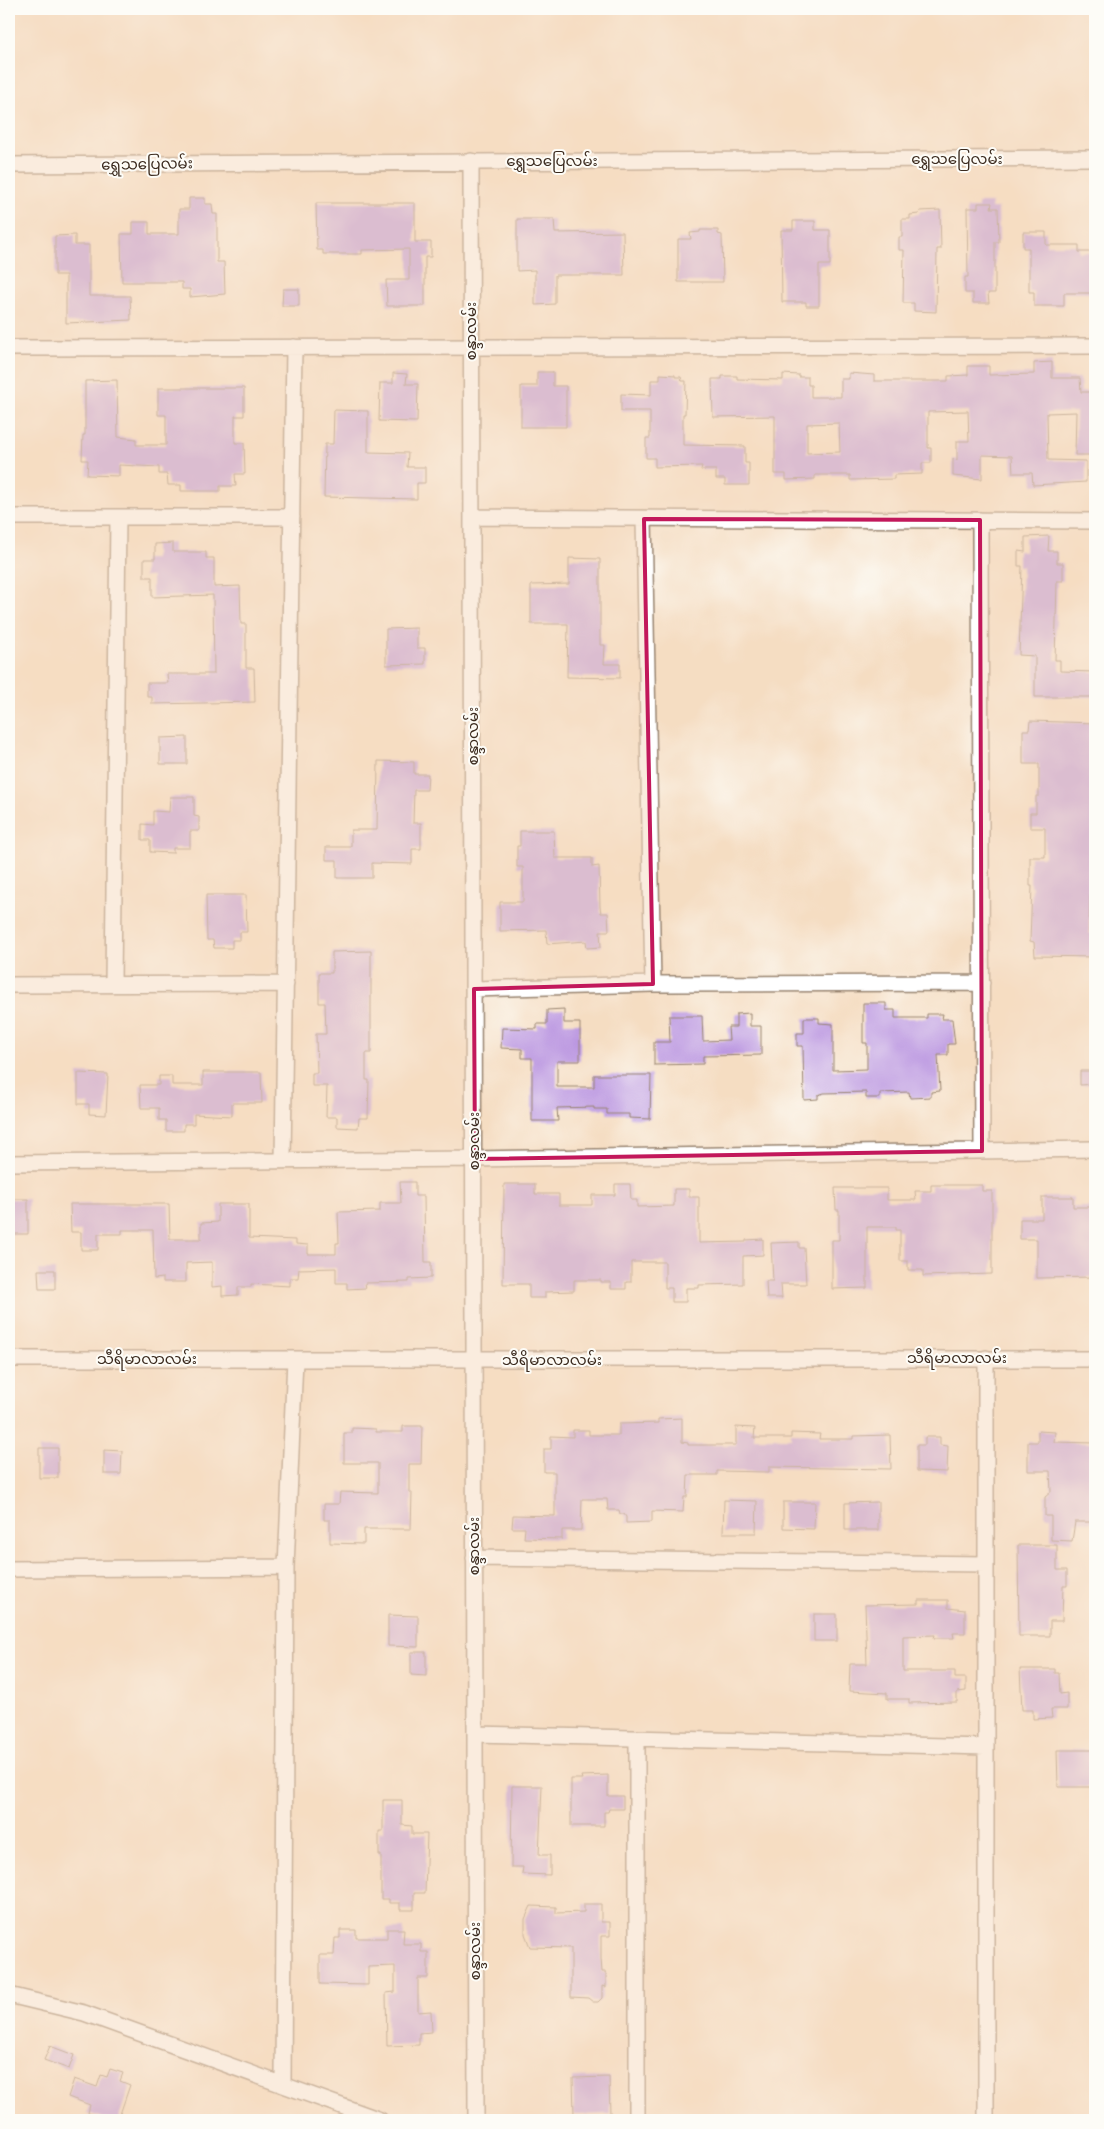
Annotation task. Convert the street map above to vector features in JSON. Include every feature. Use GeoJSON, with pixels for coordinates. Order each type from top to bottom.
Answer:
{"type":"FeatureCollection","features":[{"type":"Feature","properties":{"kind":"street","name":"ရွှေသပြေလမ်း"},"geometry":{"type":"LineString","coordinates":[[9,165],[1095,158]]}},
{"type":"Feature","properties":{"kind":"street","name":"စန္ဒာလမ်း"},"geometry":{"type":"LineString","coordinates":[[471,161],[476,2120]]}},
{"type":"Feature","properties":{"kind":"street"},"geometry":{"type":"LineString","coordinates":[[9,348],[1095,346]]}},
{"type":"Feature","properties":{"kind":"street"},"geometry":{"type":"LineString","coordinates":[[283,1160],[294,347]]}},
{"type":"Feature","properties":{"kind":"street"},"geometry":{"type":"LineString","coordinates":[[9,517],[292,517]]}},
{"type":"Feature","properties":{"kind":"street"},"geometry":{"type":"LineString","coordinates":[[113,984],[118,517]]}},
{"type":"Feature","properties":{"kind":"street"},"geometry":{"type":"LineString","coordinates":[[472,518],[1095,521]]}},
{"type":"Feature","properties":{"kind":"street"},"geometry":{"type":"LineString","coordinates":[[644,519],[653,984]]}},
{"type":"Feature","properties":{"kind":"street"},"geometry":{"type":"LineString","coordinates":[[980,520],[982,1151]]}},
{"type":"Feature","properties":{"kind":"street"},"geometry":{"type":"LineString","coordinates":[[474,989],[653,984],[982,983]]}},
{"type":"Feature","properties":{"kind":"street"},"geometry":{"type":"LineString","coordinates":[[9,985],[286,984]]}},
{"type":"Feature","properties":{"kind":"street"},"geometry":{"type":"LineString","coordinates":[[9,1163],[475,1159],[1095,1149]]}},
{"type":"Feature","properties":{"kind":"street"},"geometry":{"type":"LineString","coordinates":[[986,1358],[986,2120]]}},
{"type":"Feature","properties":{"kind":"street","name":"သီရိမာလာလမ်း"},"geometry":{"type":"LineString","coordinates":[[9,1359],[1095,1359]]}},
{"type":"Feature","properties":{"kind":"street"},"geometry":{"type":"LineString","coordinates":[[283,2084],[286,1567],[295,1359]]}},
{"type":"Feature","properties":{"kind":"street"},"geometry":{"type":"LineString","coordinates":[[474,1558],[986,1564]]}},
{"type":"Feature","properties":{"kind":"street"},"geometry":{"type":"LineString","coordinates":[[9,1569],[286,1567]]}},
{"type":"Feature","properties":{"kind":"street"},"geometry":{"type":"LineString","coordinates":[[475,1734],[986,1747]]}},
{"type":"Feature","properties":{"kind":"street"},"geometry":{"type":"LineString","coordinates":[[637,1738],[637,2120]]}},
{"type":"Feature","properties":{"kind":"street"},"geometry":{"type":"LineString","coordinates":[[9,1995],[84,2014],[380,2120]]}},
{"type":"Feature","properties":{"kind":"highlighted area"},"geometry":{"type":"Polygon","coordinates":[[[644,519],[980,520],[982,1151],[475,1159],[474,989],[653,984],[644,519]]]}},
{"type":"Feature","properties":{"kind":"building"},"geometry":{"type":"Polygon","coordinates":[[[189,198],[205,198],[205,204],[212,204],[213,214],[217,214],[217,262],[224,262],[225,294],[190,297],[190,289],[182,289],[182,282],[122,282],[121,234],[133,234],[133,222],[149,222],[149,234],[179,234],[179,209],[189,209],[189,198]]]}},
{"type":"Feature","properties":{"kind":"building"},"geometry":{"type":"Polygon","coordinates":[[[316,203],[415,203],[415,242],[431,242],[431,257],[425,257],[425,306],[387,306],[386,280],[409,280],[409,249],[362,250],[362,254],[323,254],[323,250],[317,250],[316,203]]]}},
{"type":"Feature","properties":{"kind":"building"},"geometry":{"type":"Polygon","coordinates":[[[978,203],[992,203],[991,208],[998,208],[999,242],[995,242],[995,293],[988,293],[989,303],[973,303],[973,293],[965,293],[965,277],[968,277],[967,208],[978,208],[978,203]]]}},
{"type":"Feature","properties":{"kind":"building"},"geometry":{"type":"Polygon","coordinates":[[[940,210],[941,249],[937,249],[936,312],[914,311],[914,303],[903,303],[904,250],[899,250],[899,237],[902,237],[902,219],[910,219],[910,215],[919,214],[920,211],[940,210]]]}},
{"type":"Feature","properties":{"kind":"building"},"geometry":{"type":"Polygon","coordinates":[[[517,219],[554,219],[555,233],[623,232],[624,275],[555,275],[555,304],[535,305],[535,270],[517,271],[517,219]]]}},
{"type":"Feature","properties":{"kind":"building"},"geometry":{"type":"Polygon","coordinates":[[[793,221],[815,221],[815,230],[830,230],[830,265],[819,265],[819,306],[806,306],[806,302],[782,302],[781,230],[793,230],[793,221]]]}},
{"type":"Feature","properties":{"kind":"building"},"geometry":{"type":"Polygon","coordinates":[[[700,230],[718,230],[718,234],[722,235],[723,282],[678,282],[678,239],[691,239],[690,233],[700,232],[700,230]]]}},
{"type":"Feature","properties":{"kind":"building"},"geometry":{"type":"Polygon","coordinates":[[[1023,232],[1046,232],[1046,245],[1079,245],[1079,252],[1091,252],[1091,293],[1064,293],[1064,306],[1034,306],[1034,292],[1029,292],[1029,248],[1023,248],[1023,232]]]}},
{"type":"Feature","properties":{"kind":"building"},"geometry":{"type":"Polygon","coordinates":[[[75,235],[75,245],[89,245],[89,296],[130,296],[131,320],[66,323],[66,275],[55,275],[55,236],[75,235]]]}},
{"type":"Feature","properties":{"kind":"building"},"geometry":{"type":"Polygon","coordinates":[[[283,289],[299,289],[299,306],[282,306],[283,289]]]}},
{"type":"Feature","properties":{"kind":"building"},"geometry":{"type":"Polygon","coordinates":[[[1052,362],[1052,378],[1080,378],[1081,392],[1095,392],[1095,455],[1075,455],[1076,412],[1047,413],[1048,460],[1086,461],[1086,482],[1033,485],[1032,473],[1013,473],[1012,456],[982,455],[982,479],[953,476],[953,459],[957,460],[957,441],[969,441],[968,411],[928,412],[928,448],[931,448],[931,463],[922,463],[922,474],[894,475],[894,479],[850,480],[850,475],[815,475],[815,479],[786,480],[786,474],[775,474],[775,416],[713,417],[712,379],[722,379],[722,376],[737,376],[737,379],[783,380],[783,374],[799,375],[799,377],[808,377],[808,385],[811,385],[811,397],[841,397],[841,379],[849,379],[849,373],[874,375],[874,381],[948,381],[948,376],[968,375],[968,366],[989,366],[989,375],[1034,374],[1034,363],[1052,362]],[[839,423],[807,424],[807,453],[840,452],[839,423]]]}},
{"type":"Feature","properties":{"kind":"building"},"geometry":{"type":"Polygon","coordinates":[[[537,372],[553,372],[553,386],[566,386],[566,427],[521,427],[521,386],[537,386],[537,372]]]}},
{"type":"Feature","properties":{"kind":"building"},"geometry":{"type":"Polygon","coordinates":[[[393,373],[407,374],[406,384],[418,384],[417,422],[379,421],[380,383],[393,383],[393,373]]]}},
{"type":"Feature","properties":{"kind":"building"},"geometry":{"type":"Polygon","coordinates":[[[660,374],[675,375],[675,377],[681,377],[682,381],[686,381],[683,445],[745,446],[745,463],[749,463],[749,485],[725,485],[725,479],[716,479],[716,470],[701,470],[702,466],[655,467],[655,458],[646,458],[646,438],[650,438],[650,411],[621,411],[621,394],[651,395],[651,380],[660,380],[660,374]]]}},
{"type":"Feature","properties":{"kind":"building"},"geometry":{"type":"Polygon","coordinates":[[[117,380],[118,437],[136,439],[136,445],[166,445],[166,415],[158,415],[158,388],[244,388],[244,416],[235,416],[235,443],[244,443],[245,474],[235,474],[236,486],[220,486],[220,491],[181,491],[181,485],[168,485],[167,474],[159,474],[159,467],[119,465],[119,476],[87,475],[88,460],[82,460],[83,435],[85,435],[85,381],[117,380]]]}},
{"type":"Feature","properties":{"kind":"building"},"geometry":{"type":"Polygon","coordinates":[[[334,410],[368,411],[368,452],[408,453],[407,467],[425,467],[425,483],[417,483],[417,499],[324,497],[325,444],[333,444],[334,410]]]}},
{"type":"Feature","properties":{"kind":"building"},"geometry":{"type":"Polygon","coordinates":[[[1049,536],[1048,551],[1057,551],[1057,563],[1063,563],[1063,581],[1057,581],[1055,660],[1060,660],[1060,671],[1095,672],[1095,697],[1035,697],[1035,656],[1019,655],[1022,566],[1018,566],[1018,551],[1025,552],[1025,537],[1049,536]]]}},
{"type":"Feature","properties":{"kind":"building"},"geometry":{"type":"Polygon","coordinates":[[[173,543],[173,552],[206,552],[206,558],[214,558],[214,587],[240,586],[241,624],[246,624],[246,668],[254,668],[255,702],[152,704],[152,697],[147,697],[147,683],[168,683],[167,674],[214,674],[213,595],[152,597],[152,577],[144,577],[144,559],[155,559],[155,544],[173,543]]]}},
{"type":"Feature","properties":{"kind":"building"},"geometry":{"type":"Polygon","coordinates":[[[569,558],[600,559],[600,645],[605,645],[604,664],[620,664],[620,678],[567,677],[568,624],[531,624],[531,585],[569,584],[569,558]]]}},
{"type":"Feature","properties":{"kind":"building"},"geometry":{"type":"Polygon","coordinates":[[[417,628],[417,648],[425,648],[425,664],[386,665],[386,629],[417,628]]]}},
{"type":"Feature","properties":{"kind":"building"},"geometry":{"type":"Polygon","coordinates":[[[1030,721],[1095,723],[1095,895],[1090,895],[1089,933],[1095,933],[1095,957],[1035,956],[1034,942],[1030,941],[1032,886],[1030,886],[1030,857],[1045,857],[1045,828],[1030,828],[1030,813],[1036,813],[1036,796],[1039,796],[1039,764],[1023,764],[1023,730],[1029,730],[1030,721]]]}},
{"type":"Feature","properties":{"kind":"building"},"geometry":{"type":"Polygon","coordinates":[[[187,737],[187,764],[160,764],[160,738],[187,737]]]}},
{"type":"Feature","properties":{"kind":"building"},"geometry":{"type":"Polygon","coordinates":[[[378,761],[414,762],[414,774],[428,774],[427,790],[414,790],[413,823],[421,823],[421,849],[412,849],[412,864],[372,863],[372,878],[337,878],[337,860],[326,860],[326,847],[351,847],[351,830],[377,830],[378,761]]]}},
{"type":"Feature","properties":{"kind":"building"},"geometry":{"type":"Polygon","coordinates":[[[170,797],[194,797],[194,816],[199,817],[199,831],[190,831],[190,848],[173,848],[173,853],[150,852],[150,840],[142,840],[142,824],[153,825],[153,811],[169,812],[170,797]]]}},
{"type":"Feature","properties":{"kind":"building"},"geometry":{"type":"Polygon","coordinates":[[[520,831],[554,831],[555,858],[592,858],[592,867],[599,866],[600,907],[601,913],[608,913],[609,931],[600,931],[601,947],[587,948],[586,941],[547,944],[546,930],[500,931],[500,902],[523,902],[523,867],[517,867],[517,846],[520,846],[520,831]]]}},
{"type":"Feature","properties":{"kind":"building"},"geometry":{"type":"Polygon","coordinates":[[[206,895],[246,895],[247,932],[240,932],[240,940],[232,940],[232,948],[214,948],[213,940],[207,940],[206,895]]]}},
{"type":"Feature","properties":{"kind":"building"},"geometry":{"type":"Polygon","coordinates":[[[371,951],[371,1053],[366,1053],[366,1080],[369,1080],[368,1118],[359,1118],[358,1128],[337,1127],[337,1117],[326,1117],[327,1086],[312,1086],[312,1073],[317,1073],[316,1034],[326,1034],[325,1003],[319,1003],[319,973],[332,973],[332,952],[371,951]]]}},
{"type":"Feature","properties":{"kind":"building"},"geometry":{"type":"Polygon","coordinates":[[[863,1003],[886,1003],[886,1010],[895,1010],[895,1018],[927,1018],[927,1014],[943,1014],[942,1019],[952,1019],[955,1044],[948,1044],[948,1055],[938,1055],[940,1091],[931,1092],[931,1097],[910,1098],[909,1092],[880,1093],[880,1098],[866,1098],[866,1092],[824,1093],[818,1095],[818,1099],[804,1100],[803,1046],[797,1046],[797,1033],[804,1033],[804,1018],[819,1018],[819,1023],[833,1024],[833,1070],[867,1069],[867,1043],[863,1043],[863,1003]]]}},
{"type":"Feature","properties":{"kind":"building"},"geometry":{"type":"Polygon","coordinates":[[[564,1009],[564,1023],[580,1023],[580,1061],[557,1061],[557,1087],[594,1087],[594,1075],[651,1075],[650,1119],[629,1118],[629,1114],[607,1114],[607,1109],[594,1109],[594,1107],[557,1108],[558,1121],[532,1121],[532,1058],[522,1058],[522,1049],[501,1048],[502,1028],[537,1029],[537,1024],[547,1024],[547,1010],[564,1009]]]}},
{"type":"Feature","properties":{"kind":"building"},"geometry":{"type":"Polygon","coordinates":[[[750,1013],[750,1026],[761,1026],[761,1055],[703,1056],[703,1064],[654,1065],[654,1042],[670,1042],[669,1016],[702,1016],[703,1041],[729,1040],[728,1027],[736,1027],[736,1014],[750,1013]]]}},
{"type":"Feature","properties":{"kind":"building"},"geometry":{"type":"Polygon","coordinates":[[[1080,1071],[1095,1071],[1095,1084],[1080,1085],[1080,1071]]]}},
{"type":"Feature","properties":{"kind":"building"},"geometry":{"type":"Polygon","coordinates":[[[203,1072],[261,1072],[262,1103],[232,1103],[232,1116],[194,1114],[194,1124],[184,1124],[184,1131],[166,1131],[166,1120],[159,1120],[159,1108],[141,1108],[140,1085],[159,1085],[159,1076],[172,1076],[172,1085],[203,1085],[203,1072]]]}},
{"type":"Feature","properties":{"kind":"building"},"geometry":{"type":"Polygon","coordinates":[[[78,1073],[108,1074],[106,1115],[89,1114],[89,1104],[78,1104],[78,1073]]]}},
{"type":"Feature","properties":{"kind":"building"},"geometry":{"type":"Polygon","coordinates":[[[400,1182],[415,1182],[415,1196],[424,1196],[425,1262],[431,1262],[431,1278],[409,1279],[409,1282],[365,1283],[366,1288],[347,1289],[347,1283],[336,1283],[336,1268],[299,1269],[298,1278],[290,1278],[290,1286],[251,1284],[251,1287],[238,1287],[238,1295],[222,1296],[222,1286],[212,1287],[212,1262],[186,1263],[186,1282],[163,1282],[163,1278],[154,1279],[153,1230],[122,1230],[122,1234],[98,1234],[98,1250],[81,1250],[81,1232],[71,1232],[70,1204],[169,1204],[170,1239],[201,1239],[201,1223],[218,1222],[218,1204],[249,1204],[249,1238],[296,1240],[296,1244],[308,1245],[308,1254],[336,1254],[336,1243],[339,1243],[338,1212],[380,1211],[380,1203],[401,1203],[400,1182]]]}},
{"type":"Feature","properties":{"kind":"building"},"geometry":{"type":"Polygon","coordinates":[[[504,1184],[535,1184],[535,1194],[559,1194],[559,1205],[592,1205],[592,1195],[615,1195],[615,1184],[630,1184],[631,1200],[637,1200],[637,1207],[674,1206],[674,1189],[689,1189],[689,1197],[699,1197],[699,1243],[746,1242],[746,1240],[763,1239],[763,1255],[743,1256],[743,1284],[699,1285],[699,1288],[686,1288],[686,1302],[672,1302],[672,1288],[665,1288],[665,1262],[631,1262],[631,1282],[626,1282],[626,1289],[611,1289],[611,1282],[601,1282],[601,1280],[574,1280],[574,1291],[545,1292],[545,1298],[529,1298],[529,1284],[503,1284],[504,1184]]]}},
{"type":"Feature","properties":{"kind":"building"},"geometry":{"type":"Polygon","coordinates":[[[931,1185],[982,1185],[982,1191],[992,1191],[992,1274],[923,1276],[923,1270],[908,1270],[908,1261],[900,1261],[900,1230],[896,1230],[896,1227],[867,1227],[867,1288],[832,1289],[832,1240],[839,1240],[839,1210],[836,1210],[835,1188],[887,1188],[887,1200],[916,1200],[915,1191],[931,1191],[931,1185]]]}},
{"type":"Feature","properties":{"kind":"building"},"geometry":{"type":"Polygon","coordinates":[[[1042,1197],[1073,1197],[1073,1207],[1095,1207],[1095,1277],[1037,1278],[1037,1239],[1020,1239],[1020,1219],[1042,1219],[1042,1197]]]}},
{"type":"Feature","properties":{"kind":"building"},"geometry":{"type":"Polygon","coordinates":[[[9,1199],[28,1199],[28,1234],[9,1234],[9,1199]]]}},
{"type":"Feature","properties":{"kind":"building"},"geometry":{"type":"Polygon","coordinates":[[[799,1242],[799,1248],[804,1248],[806,1284],[781,1284],[782,1298],[767,1298],[766,1281],[773,1281],[771,1243],[799,1242]]]}},
{"type":"Feature","properties":{"kind":"building"},"geometry":{"type":"Polygon","coordinates":[[[38,1270],[55,1270],[55,1289],[39,1289],[38,1270]]]}},
{"type":"Feature","properties":{"kind":"building"},"geometry":{"type":"Polygon","coordinates":[[[682,1418],[682,1442],[688,1443],[688,1445],[736,1445],[736,1427],[755,1428],[754,1438],[791,1438],[791,1433],[820,1434],[819,1439],[853,1439],[853,1436],[890,1435],[891,1469],[769,1467],[769,1472],[717,1471],[717,1475],[688,1475],[687,1497],[684,1497],[683,1512],[652,1511],[652,1522],[626,1523],[626,1517],[624,1514],[620,1514],[619,1510],[608,1510],[607,1499],[582,1499],[581,1530],[562,1530],[562,1539],[524,1538],[525,1528],[512,1528],[513,1515],[555,1516],[555,1472],[544,1472],[544,1449],[551,1449],[551,1436],[573,1437],[573,1430],[589,1430],[589,1435],[619,1435],[619,1424],[658,1423],[658,1419],[682,1418]]]}},
{"type":"Feature","properties":{"kind":"building"},"geometry":{"type":"Polygon","coordinates":[[[403,1426],[422,1426],[421,1464],[409,1464],[409,1492],[412,1492],[411,1529],[364,1529],[364,1544],[330,1543],[330,1520],[324,1520],[324,1504],[339,1504],[340,1492],[378,1493],[378,1463],[344,1463],[344,1433],[352,1433],[352,1428],[376,1429],[376,1432],[403,1432],[403,1426]]]}},
{"type":"Feature","properties":{"kind":"building"},"geometry":{"type":"Polygon","coordinates":[[[1038,1431],[1055,1432],[1054,1442],[1095,1443],[1095,1522],[1075,1522],[1072,1541],[1051,1540],[1051,1516],[1045,1516],[1045,1497],[1051,1492],[1050,1471],[1028,1471],[1028,1442],[1038,1442],[1038,1431]]]}},
{"type":"Feature","properties":{"kind":"building"},"geometry":{"type":"Polygon","coordinates":[[[925,1437],[940,1437],[940,1445],[948,1446],[947,1472],[917,1471],[917,1445],[925,1445],[925,1437]]]}},
{"type":"Feature","properties":{"kind":"building"},"geometry":{"type":"Polygon","coordinates":[[[39,1448],[58,1448],[58,1478],[39,1478],[39,1448]]]}},
{"type":"Feature","properties":{"kind":"building"},"geometry":{"type":"Polygon","coordinates":[[[104,1450],[122,1451],[121,1474],[104,1474],[104,1450]]]}},
{"type":"Feature","properties":{"kind":"building"},"geometry":{"type":"Polygon","coordinates":[[[724,1500],[757,1501],[756,1533],[723,1533],[724,1500]]]}},
{"type":"Feature","properties":{"kind":"building"},"geometry":{"type":"Polygon","coordinates":[[[783,1502],[815,1502],[814,1529],[783,1528],[783,1502]]]}},
{"type":"Feature","properties":{"kind":"building"},"geometry":{"type":"Polygon","coordinates":[[[878,1502],[878,1530],[845,1530],[845,1503],[878,1502]]]}},
{"type":"Feature","properties":{"kind":"building"},"geometry":{"type":"Polygon","coordinates":[[[1018,1545],[1057,1545],[1057,1570],[1067,1570],[1067,1586],[1063,1586],[1062,1621],[1050,1621],[1050,1636],[1019,1636],[1018,1545]]]}},
{"type":"Feature","properties":{"kind":"building"},"geometry":{"type":"Polygon","coordinates":[[[918,1600],[948,1600],[948,1608],[965,1610],[965,1633],[953,1633],[954,1638],[934,1638],[935,1635],[903,1636],[903,1671],[955,1671],[955,1678],[966,1678],[966,1691],[957,1692],[957,1702],[909,1703],[909,1699],[887,1699],[887,1693],[849,1691],[850,1664],[867,1664],[865,1605],[918,1604],[918,1600]]]}},
{"type":"Feature","properties":{"kind":"building"},"geometry":{"type":"Polygon","coordinates":[[[814,1614],[837,1614],[837,1641],[814,1641],[814,1614]]]}},
{"type":"Feature","properties":{"kind":"building"},"geometry":{"type":"Polygon","coordinates":[[[388,1615],[418,1616],[418,1647],[388,1646],[388,1615]]]}},
{"type":"Feature","properties":{"kind":"building"},"geometry":{"type":"Polygon","coordinates":[[[411,1652],[426,1652],[426,1676],[411,1675],[411,1652]]]}},
{"type":"Feature","properties":{"kind":"building"},"geometry":{"type":"Polygon","coordinates":[[[1020,1669],[1055,1669],[1055,1673],[1059,1673],[1060,1694],[1067,1693],[1067,1709],[1051,1709],[1052,1718],[1033,1719],[1033,1710],[1022,1710],[1020,1669]]]}},
{"type":"Feature","properties":{"kind":"building"},"geometry":{"type":"Polygon","coordinates":[[[1057,1750],[1095,1750],[1095,1787],[1058,1787],[1057,1750]]]}},
{"type":"Feature","properties":{"kind":"building"},"geometry":{"type":"Polygon","coordinates":[[[608,1775],[608,1796],[623,1796],[623,1809],[609,1809],[608,1812],[604,1812],[604,1826],[571,1826],[571,1779],[582,1779],[581,1776],[608,1775]]]}},
{"type":"Feature","properties":{"kind":"building"},"geometry":{"type":"Polygon","coordinates":[[[512,1786],[542,1786],[539,1855],[550,1855],[550,1875],[522,1874],[523,1867],[511,1867],[512,1786]]]}},
{"type":"Feature","properties":{"kind":"building"},"geometry":{"type":"Polygon","coordinates":[[[383,1800],[402,1800],[402,1825],[412,1826],[412,1834],[427,1834],[425,1893],[414,1893],[414,1910],[400,1910],[400,1903],[389,1903],[389,1899],[381,1899],[379,1831],[383,1831],[383,1800]]]}},
{"type":"Feature","properties":{"kind":"building"},"geometry":{"type":"Polygon","coordinates":[[[584,1904],[601,1904],[601,1922],[610,1922],[610,1936],[601,1936],[602,1972],[606,1972],[606,1987],[602,1986],[602,1998],[598,2002],[593,2002],[588,1998],[571,1997],[571,1948],[530,1947],[525,1934],[525,1919],[531,1906],[556,1907],[556,1913],[584,1912],[584,1904]]]}},
{"type":"Feature","properties":{"kind":"building"},"geometry":{"type":"Polygon","coordinates":[[[387,1929],[404,1929],[403,1944],[421,1944],[421,1952],[428,1952],[428,1978],[418,1978],[418,2012],[431,2011],[432,2032],[419,2033],[419,2045],[387,2046],[386,1993],[395,1992],[395,1966],[368,1967],[368,1985],[320,1984],[320,1955],[334,1955],[335,1938],[340,1938],[340,1930],[356,1930],[356,1938],[387,1938],[387,1929]]]}},
{"type":"Feature","properties":{"kind":"building"},"geometry":{"type":"Polygon","coordinates":[[[50,2046],[74,2055],[69,2069],[44,2060],[50,2046]]]}},
{"type":"Feature","properties":{"kind":"building"},"geometry":{"type":"Polygon","coordinates":[[[110,2069],[123,2073],[120,2081],[130,2085],[118,2120],[109,2120],[88,2113],[90,2105],[68,2097],[74,2079],[97,2087],[101,2075],[107,2077],[110,2069]]]}},
{"type":"Feature","properties":{"kind":"building"},"geometry":{"type":"Polygon","coordinates":[[[609,2077],[610,2114],[574,2115],[573,2078],[609,2077]]]}}]}
